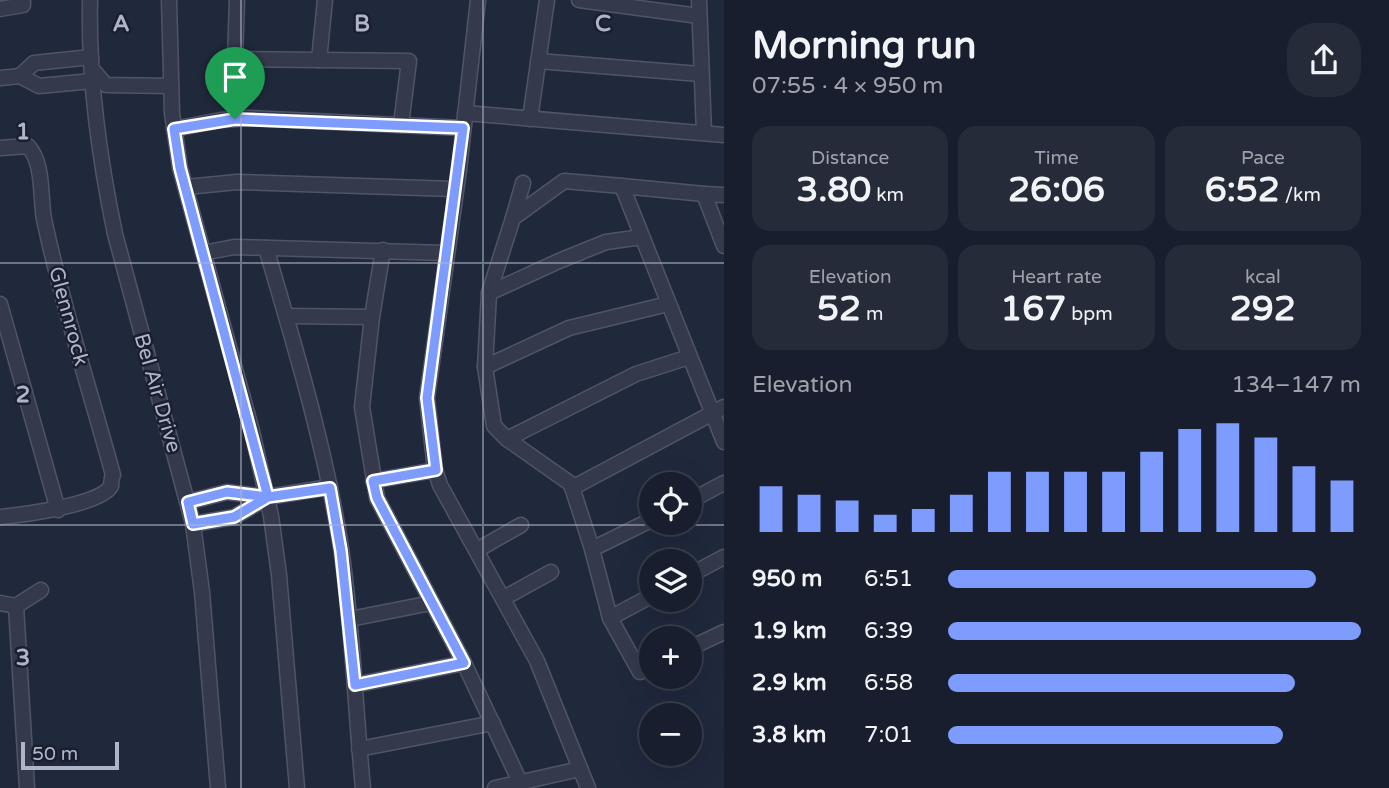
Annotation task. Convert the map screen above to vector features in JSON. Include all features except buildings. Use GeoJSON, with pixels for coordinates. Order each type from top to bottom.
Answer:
{"type":"FeatureCollection","features":[{"type":"Feature","properties":{"kind":"street","name":"Bel Air Drive"},"geometry":{"type":"LineString","coordinates":[[90,0],[92,69],[100,158],[114,234],[193,524],[202,592],[218,788]]}},
{"type":"Feature","properties":{"kind":"street"},"geometry":{"type":"LineString","coordinates":[[169,0],[174,129],[180,168],[268,497],[279,575],[297,788]]}},
{"type":"Feature","properties":{"kind":"street"},"geometry":{"type":"LineString","coordinates":[[235,119],[237,0]]}},
{"type":"Feature","properties":{"kind":"street"},"geometry":{"type":"LineString","coordinates":[[318,60],[325,0]]}},
{"type":"Feature","properties":{"kind":"street"},"geometry":{"type":"LineString","coordinates":[[478,0],[427,398],[436,470],[440,485],[537,661],[588,788]]}},
{"type":"Feature","properties":{"kind":"street"},"geometry":{"type":"LineString","coordinates":[[530,119],[547,0]]}},
{"type":"Feature","properties":{"kind":"street"},"geometry":{"type":"LineString","coordinates":[[579,0],[699,16]]}},
{"type":"Feature","properties":{"kind":"street"},"geometry":{"type":"LineString","coordinates":[[699,0],[704,133]]}},
{"type":"Feature","properties":{"kind":"street"},"geometry":{"type":"LineString","coordinates":[[0,9],[23,2]]}},
{"type":"Feature","properties":{"kind":"street"},"geometry":{"type":"LineString","coordinates":[[235,59],[409,61],[401,125]]}},
{"type":"Feature","properties":{"kind":"street"},"geometry":{"type":"LineString","coordinates":[[538,61],[700,74]]}},
{"type":"Feature","properties":{"kind":"street"},"geometry":{"type":"LineString","coordinates":[[20,76],[34,62],[92,69],[106,85],[172,86]]}},
{"type":"Feature","properties":{"kind":"street"},"geometry":{"type":"LineString","coordinates":[[0,78],[20,76],[39,86],[92,69]]}},
{"type":"Feature","properties":{"kind":"street"},"geometry":{"type":"LineString","coordinates":[[465,113],[724,135]]}},
{"type":"Feature","properties":{"kind":"street"},"geometry":{"type":"LineString","coordinates":[[174,129],[235,119],[463,128]]}},
{"type":"Feature","properties":{"kind":"street","name":"Glennrock"},"geometry":{"type":"LineString","coordinates":[[0,148],[28,146],[33,152],[44,217],[113,475],[111,485],[105,492],[58,510]]}},
{"type":"Feature","properties":{"kind":"street"},"geometry":{"type":"LineString","coordinates":[[513,218],[564,181],[724,195]]}},
{"type":"Feature","properties":{"kind":"street"},"geometry":{"type":"LineString","coordinates":[[186,187],[237,183],[454,189]]}},
{"type":"Feature","properties":{"kind":"street"},"geometry":{"type":"LineString","coordinates":[[523,183],[489,293],[485,367],[494,426],[507,439],[571,484],[610,618],[639,670]]}},
{"type":"Feature","properties":{"kind":"street"},"geometry":{"type":"LineString","coordinates":[[622,186],[689,357],[718,410],[724,442]]}},
{"type":"Feature","properties":{"kind":"street"},"geometry":{"type":"LineString","coordinates":[[704,194],[724,246]]}},
{"type":"Feature","properties":{"kind":"street"},"geometry":{"type":"LineString","coordinates":[[489,293],[606,242],[642,237]]}},
{"type":"Feature","properties":{"kind":"street"},"geometry":{"type":"LineString","coordinates":[[203,253],[234,247],[266,247],[446,253]]}},
{"type":"Feature","properties":{"kind":"street"},"geometry":{"type":"LineString","coordinates":[[266,247],[323,452],[330,488],[350,619],[363,788]]}},
{"type":"Feature","properties":{"kind":"street"},"geometry":{"type":"LineString","coordinates":[[383,250],[362,407],[377,498],[464,663],[520,782]]}},
{"type":"Feature","properties":{"kind":"street"},"geometry":{"type":"LineString","coordinates":[[0,304],[58,510],[0,517]]}},
{"type":"Feature","properties":{"kind":"street"},"geometry":{"type":"LineString","coordinates":[[485,367],[569,328],[668,304]]}},
{"type":"Feature","properties":{"kind":"street"},"geometry":{"type":"LineString","coordinates":[[286,316],[372,317]]}},
{"type":"Feature","properties":{"kind":"street"},"geometry":{"type":"LineString","coordinates":[[507,439],[636,374],[689,357]]}},
{"type":"Feature","properties":{"kind":"street"},"geometry":{"type":"LineString","coordinates":[[572,488],[718,410]]}},
{"type":"Feature","properties":{"kind":"street"},"geometry":{"type":"LineString","coordinates":[[373,481],[436,470]]}},
{"type":"Feature","properties":{"kind":"street"},"geometry":{"type":"LineString","coordinates":[[702,495],[724,483]]}},
{"type":"Feature","properties":{"kind":"street"},"geometry":{"type":"LineString","coordinates":[[188,502],[227,492],[268,497],[330,488]]}},
{"type":"Feature","properties":{"kind":"street"},"geometry":{"type":"LineString","coordinates":[[193,524],[234,517],[268,497]]}},
{"type":"Feature","properties":{"kind":"street"},"geometry":{"type":"LineString","coordinates":[[477,550],[521,525]]}},
{"type":"Feature","properties":{"kind":"street"},"geometry":{"type":"LineString","coordinates":[[592,549],[639,526]]}},
{"type":"Feature","properties":{"kind":"street"},"geometry":{"type":"LineString","coordinates":[[702,569],[724,557]]}},
{"type":"Feature","properties":{"kind":"street"},"geometry":{"type":"LineString","coordinates":[[503,598],[551,572]]}},
{"type":"Feature","properties":{"kind":"street"},"geometry":{"type":"LineString","coordinates":[[0,603],[16,606],[41,590]]}},
{"type":"Feature","properties":{"kind":"street"},"geometry":{"type":"LineString","coordinates":[[610,618],[639,602]]}},
{"type":"Feature","properties":{"kind":"street"},"geometry":{"type":"LineString","coordinates":[[350,619],[431,603]]}},
{"type":"Feature","properties":{"kind":"street"},"geometry":{"type":"LineString","coordinates":[[16,606],[27,788]]}},
{"type":"Feature","properties":{"kind":"street"},"geometry":{"type":"LineString","coordinates":[[702,642],[724,632]]}},
{"type":"Feature","properties":{"kind":"street"},"geometry":{"type":"LineString","coordinates":[[355,685],[464,663]]}},
{"type":"Feature","properties":{"kind":"street"},"geometry":{"type":"LineString","coordinates":[[359,749],[493,723]]}},
{"type":"Feature","properties":{"kind":"street"},"geometry":{"type":"LineString","coordinates":[[495,788],[580,769]]}},
{"type":"Feature","properties":{"kind":"route"},"geometry":{"type":"LineString","coordinates":[[235,119],[174,129],[180,168],[268,497],[227,492],[188,502],[193,524],[234,517],[268,497],[330,488],[350,619],[355,685],[464,663],[377,498],[373,481],[436,470],[427,398],[463,128],[235,119]]}}]}
